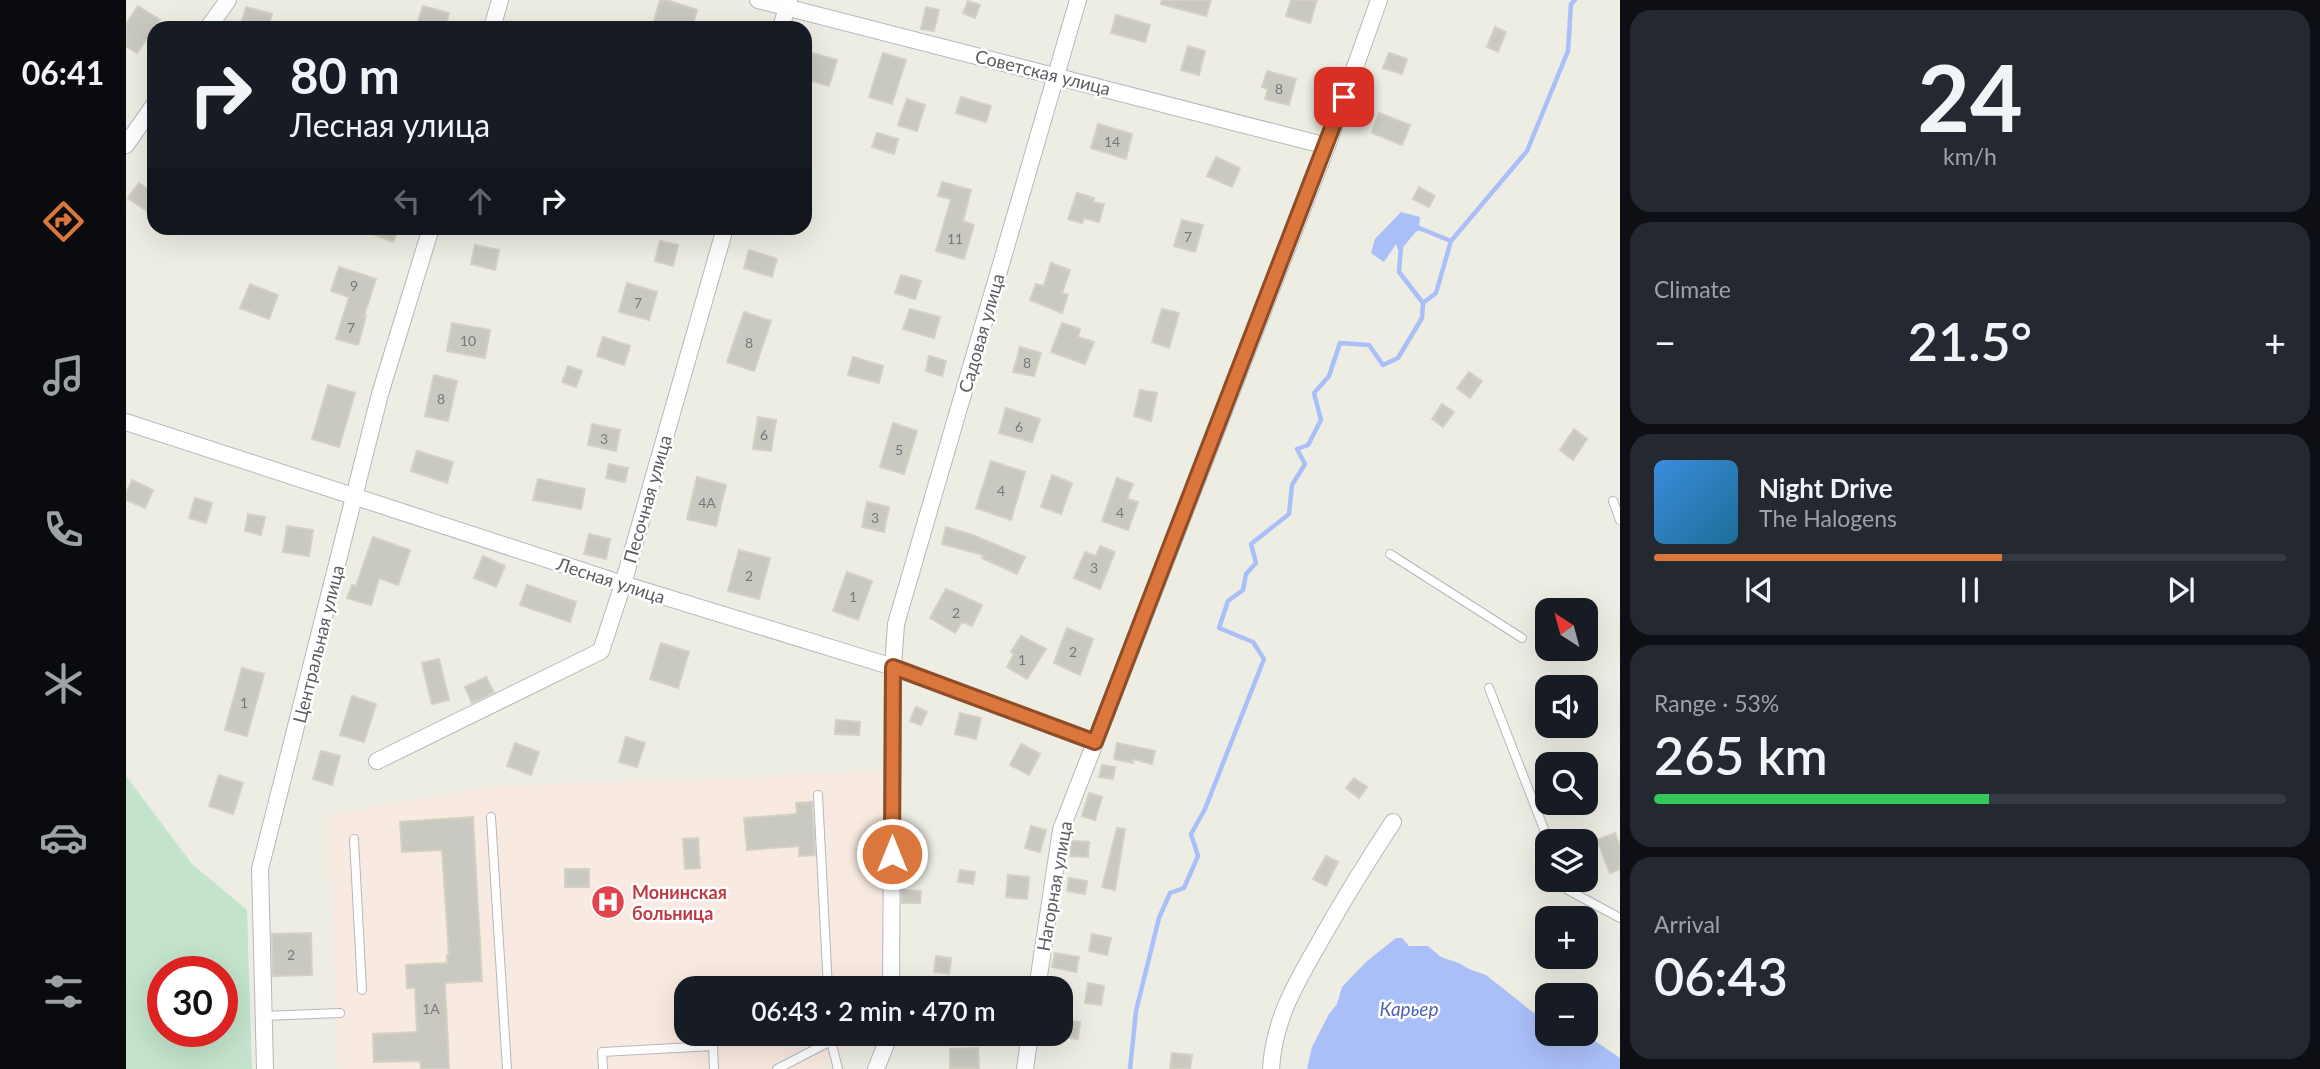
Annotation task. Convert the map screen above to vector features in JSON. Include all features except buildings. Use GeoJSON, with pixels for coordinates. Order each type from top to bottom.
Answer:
{"type":"FeatureCollection","features":[{"type":"Feature","properties":{"kind":"street"},"geometry":{"type":"LineString","coordinates":[[213,21],[228,0]]}},
{"type":"Feature","properties":{"kind":"street"},"geometry":{"type":"LineString","coordinates":[[494,21],[500,0]]}},
{"type":"Feature","properties":{"kind":"street","name":"Советская улица"},"geometry":{"type":"LineString","coordinates":[[758,0],[788,4],[1327,146]]}},
{"type":"Feature","properties":{"kind":"street","name":"Садовая улица"},"geometry":{"type":"LineString","coordinates":[[891,976],[893,667],[896,624],[1077,0]]}},
{"type":"Feature","properties":{"kind":"street","name":"Нагорная улица"},"geometry":{"type":"LineString","coordinates":[[1039,976],[1061,830],[1327,146],[1379,0]]}},
{"type":"Feature","properties":{"kind":"street"},"geometry":{"type":"LineString","coordinates":[[783,21],[788,4]]}},
{"type":"Feature","properties":{"kind":"street"},"geometry":{"type":"LineString","coordinates":[[126,145],[147,115]]}},
{"type":"Feature","properties":{"kind":"street","name":"Центральная улица"},"geometry":{"type":"LineString","coordinates":[[265,1069],[260,869],[380,394],[429,235]]}},
{"type":"Feature","properties":{"kind":"street","name":"Песочная улица"},"geometry":{"type":"LineString","coordinates":[[377,761],[601,651],[623,584],[722,235]]}},
{"type":"Feature","properties":{"kind":"street","name":"Лесная улица"},"geometry":{"type":"LineString","coordinates":[[126,422],[623,584],[893,667],[1095,742]]}},
{"type":"Feature","properties":{"kind":"street"},"geometry":{"type":"LineString","coordinates":[[1271,1069],[1276,1034],[1287,1001],[1359,874],[1393,822]]}},
{"type":"Feature","properties":{"kind":"street"},"geometry":{"type":"LineString","coordinates":[[876,1069],[886,1046]]}},
{"type":"Feature","properties":{"kind":"street"},"geometry":{"type":"LineString","coordinates":[[1025,1069],[1028,1046]]}},
{"type":"Feature","properties":{"kind":"lane"},"geometry":{"type":"LineString","coordinates":[[1613,501],[1620,520]]}},
{"type":"Feature","properties":{"kind":"lane"},"geometry":{"type":"LineString","coordinates":[[1390,554],[1521,638]]}},
{"type":"Feature","properties":{"kind":"lane"},"geometry":{"type":"LineString","coordinates":[[1489,688],[1544,829]]}},
{"type":"Feature","properties":{"kind":"lane"},"geometry":{"type":"LineString","coordinates":[[818,795],[827,976]]}},
{"type":"Feature","properties":{"kind":"lane"},"geometry":{"type":"LineString","coordinates":[[491,817],[507,1069]]}},
{"type":"Feature","properties":{"kind":"lane"},"geometry":{"type":"LineString","coordinates":[[354,839],[362,990]]}},
{"type":"Feature","properties":{"kind":"lane"},"geometry":{"type":"LineString","coordinates":[[1572,892],[1620,918]]}},
{"type":"Feature","properties":{"kind":"lane"},"geometry":{"type":"LineString","coordinates":[[264,1016],[340,1013]]}},
{"type":"Feature","properties":{"kind":"lane"},"geometry":{"type":"LineString","coordinates":[[603,1069],[602,1052],[713,1046],[714,1069]]}},
{"type":"Feature","properties":{"kind":"lane"},"geometry":{"type":"LineString","coordinates":[[777,1069],[816,1046]]}},
{"type":"Feature","properties":{"kind":"lane"},"geometry":{"type":"LineString","coordinates":[[832,1046],[838,1069]]}},
{"type":"Feature","properties":{"kind":"shaded area","name":"Монинская больница"},"geometry":{"type":"Polygon","coordinates":[[[887,772],[883,976],[674,976],[674,1046],[849,1046],[819,1069],[338,1069],[328,815],[494,786],[887,772]]]}},
{"type":"Feature","properties":{"kind":"green space"},"geometry":{"type":"Polygon","coordinates":[[[126,776],[192,864],[247,910],[252,1069],[126,1069],[126,776]]]}},
{"type":"Feature","properties":{"kind":"water"},"geometry":{"type":"Polygon","coordinates":[[[1401,212],[1420,217],[1419,228],[1399,252],[1396,244],[1384,262],[1371,253],[1375,239],[1401,212]]]}},
{"type":"Feature","properties":{"kind":"water","name":"Карьер"},"geometry":{"type":"Polygon","coordinates":[[[1396,938],[1402,938],[1409,946],[1428,946],[1441,957],[1486,975],[1535,1013],[1535,1046],[1598,1046],[1598,1043],[1620,1058],[1620,1069],[1307,1069],[1312,1047],[1337,1004],[1342,987],[1366,962],[1396,938]]]}},
{"type":"Feature","properties":{"kind":"waterway"},"geometry":{"type":"LineString","coordinates":[[1130,1069],[1136,1011],[1159,918],[1170,893],[1184,888],[1198,856],[1191,834],[1205,809],[1264,659],[1253,642],[1219,628],[1228,601],[1243,590],[1246,574],[1256,563],[1251,544],[1289,514],[1292,485],[1305,464],[1297,449],[1308,445],[1321,420],[1314,393],[1329,376],[1340,343],[1369,345],[1383,365],[1398,358],[1422,318],[1423,303],[1436,293],[1451,241],[1527,151],[1568,51],[1571,4],[1575,0]]}},
{"type":"Feature","properties":{"kind":"waterway"},"geometry":{"type":"LineString","coordinates":[[1413,230],[1419,228],[1451,241]]}},
{"type":"Feature","properties":{"kind":"waterway"},"geometry":{"type":"LineString","coordinates":[[1401,246],[1399,272],[1423,303]]}},
{"type":"Feature","properties":{"kind":"place","name":"Монинская больница"},"geometry":{"type":"Point","coordinates":[608,902]}},
{"type":"Feature","properties":{"kind":"route"},"geometry":{"type":"LineString","coordinates":[[892,854],[893,667],[1095,742],[1344,97]]}}]}
